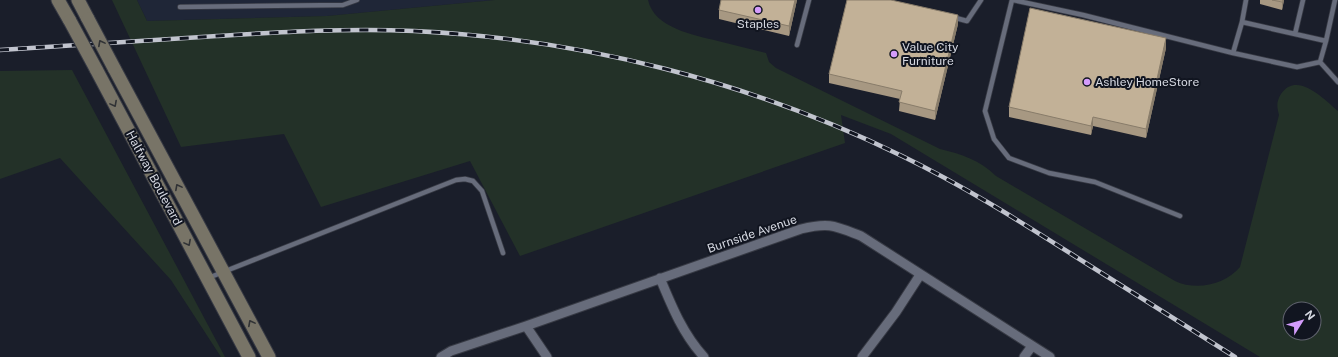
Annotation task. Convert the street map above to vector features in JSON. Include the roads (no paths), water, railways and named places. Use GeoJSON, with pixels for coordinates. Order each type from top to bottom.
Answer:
{"type":"FeatureCollection","features":[{"type":"Feature","properties":{"kind":"main road","name":"Halfway Boulevard"},"geometry":{"type":"LineString","coordinates":[[58,0],[249,357]]}},
{"type":"Feature","properties":{"kind":"main road","name":"Halfway Boulevard"},"geometry":{"type":"LineString","coordinates":[[78,0],[269,357]]}},
{"type":"Feature","properties":{"kind":"street","name":"Burnside Avenue"},"geometry":{"type":"LineString","coordinates":[[441,357],[451,351],[801,229],[816,225],[828,224],[861,236],[1050,357]]}},
{"type":"Feature","properties":{"kind":"street"},"geometry":{"type":"LineString","coordinates":[[862,357],[896,312],[920,274]]}},
{"type":"Feature","properties":{"kind":"street"},"geometry":{"type":"LineString","coordinates":[[660,278],[678,321],[688,337],[704,357]]}},
{"type":"Feature","properties":{"kind":"street"},"geometry":{"type":"LineString","coordinates":[[526,326],[547,357]]}},
{"type":"Feature","properties":{"kind":"street"},"geometry":{"type":"LineString","coordinates":[[1024,357],[1032,346]]}},
{"type":"Feature","properties":{"kind":"lane"},"geometry":{"type":"LineString","coordinates":[[180,7],[343,5],[357,0]]}},
{"type":"Feature","properties":{"kind":"lane"},"geometry":{"type":"LineString","coordinates":[[796,45],[808,0]]}},
{"type":"Feature","properties":{"kind":"lane"},"geometry":{"type":"LineString","coordinates":[[947,16],[967,21],[981,0]]}},
{"type":"Feature","properties":{"kind":"lane"},"geometry":{"type":"LineString","coordinates":[[1180,216],[1095,182],[1049,173],[1009,158],[994,139],[985,111],[1012,0],[1083,15],[1232,53],[1297,67],[1320,62]]}},
{"type":"Feature","properties":{"kind":"lane"},"geometry":{"type":"LineString","coordinates":[[1232,53],[1242,22],[1246,0]]}},
{"type":"Feature","properties":{"kind":"lane"},"geometry":{"type":"LineString","coordinates":[[1295,34],[1303,0]]}},
{"type":"Feature","properties":{"kind":"lane"},"geometry":{"type":"LineString","coordinates":[[1320,62],[1336,9],[1335,0]]}},
{"type":"Feature","properties":{"kind":"lane"},"geometry":{"type":"LineString","coordinates":[[1242,22],[1326,41]]}},
{"type":"Feature","properties":{"kind":"lane"},"geometry":{"type":"LineString","coordinates":[[1320,62],[1338,82]]}},
{"type":"Feature","properties":{"kind":"lane"},"geometry":{"type":"LineString","coordinates":[[206,278],[456,180],[465,179],[473,181],[482,191],[503,253]]}},
{"type":"Feature","properties":{"kind":"railway"},"geometry":{"type":"LineString","coordinates":[[0,50],[266,33],[389,30],[477,36],[540,44],[603,55],[665,69],[726,86],[786,106],[845,130],[924,167],[1011,216],[1235,357]]}},
{"type":"Feature","properties":{"kind":"place","name":"Staples"},"geometry":{"type":"Point","coordinates":[758,10]}},
{"type":"Feature","properties":{"kind":"place","name":"Value City Furniture"},"geometry":{"type":"Point","coordinates":[894,54]}},
{"type":"Feature","properties":{"kind":"place","name":"Ashley HomeStore"},"geometry":{"type":"Point","coordinates":[1087,82]}}]}
